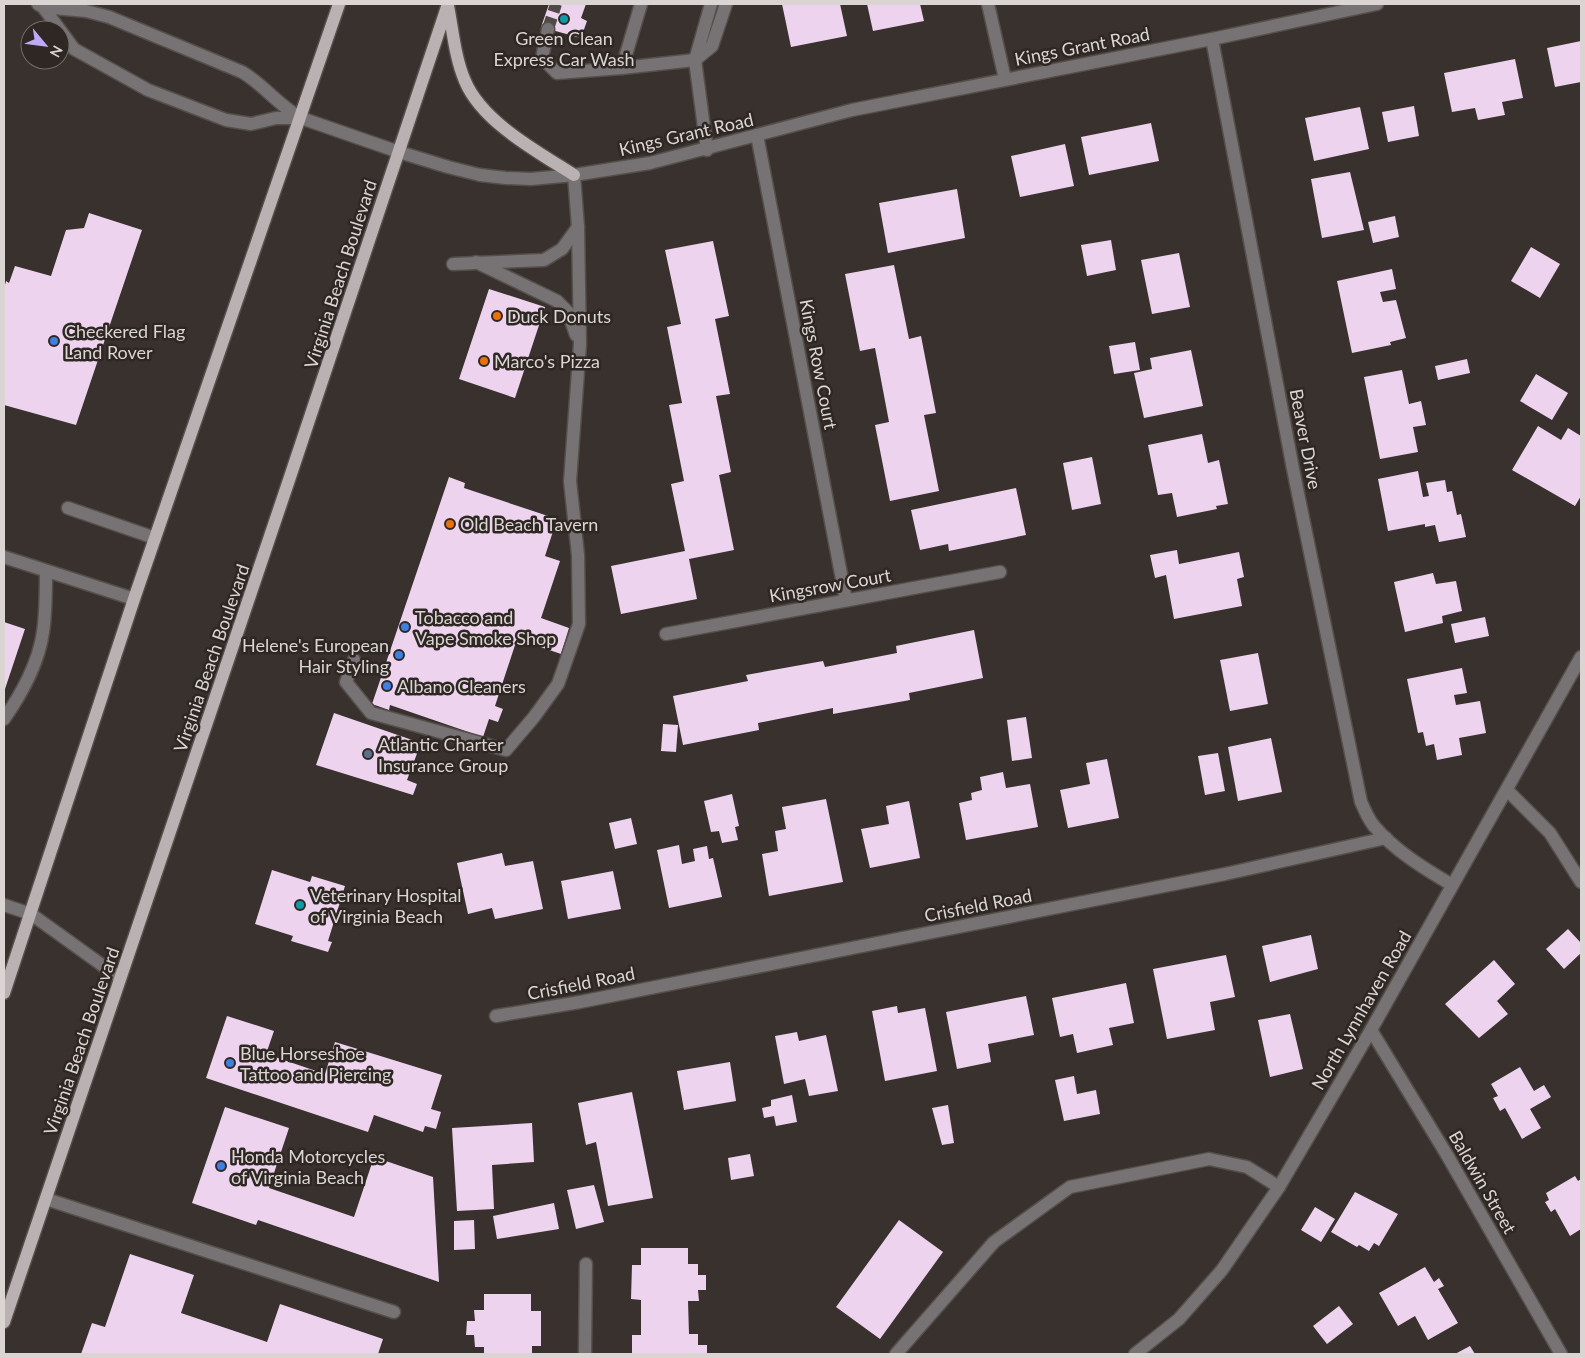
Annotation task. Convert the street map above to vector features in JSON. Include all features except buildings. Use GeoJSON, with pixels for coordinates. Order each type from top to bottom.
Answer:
{"type":"FeatureCollection","features":[{"type":"Feature","properties":{"kind":"main road"},"geometry":{"type":"LineString","coordinates":[[4,993],[134,599],[339,4]]}},
{"type":"Feature","properties":{"kind":"main road"},"geometry":{"type":"LineString","coordinates":[[448,4],[458,58],[465,82],[476,99],[492,117],[523,142],[574,175]]}},
{"type":"Feature","properties":{"kind":"main road","name":"Virginia Beach Boulevard"},"geometry":{"type":"LineString","coordinates":[[4,1322],[448,4]]}},
{"type":"Feature","properties":{"kind":"street"},"geometry":{"type":"LineString","coordinates":[[622,68],[641,4]]}},
{"type":"Feature","properties":{"kind":"street"},"geometry":{"type":"LineString","coordinates":[[707,150],[695,60],[710,4]]}},
{"type":"Feature","properties":{"kind":"street"},"geometry":{"type":"LineString","coordinates":[[548,29],[542,58],[557,73],[695,60],[712,46],[726,4]]}},
{"type":"Feature","properties":{"kind":"street"},"geometry":{"type":"LineString","coordinates":[[988,4],[1005,79]]}},
{"type":"Feature","properties":{"kind":"street","name":"Kings Grant Road"},"geometry":{"type":"LineString","coordinates":[[42,5],[74,49],[148,90],[235,122],[251,124],[276,118],[301,118],[448,167],[480,175],[531,179],[574,175],[650,163],[707,150],[852,110],[1212,39],[1377,4]]}},
{"type":"Feature","properties":{"kind":"street"},"geometry":{"type":"LineString","coordinates":[[42,5],[86,11],[109,17],[242,72],[256,80],[280,104],[301,118]]}},
{"type":"Feature","properties":{"kind":"street","name":"Beaver Drive"},"geometry":{"type":"LineString","coordinates":[[1212,39],[1294,469],[1361,802],[1373,824],[1386,838]]}},
{"type":"Feature","properties":{"kind":"street","name":"Kings Row Court"},"geometry":{"type":"LineString","coordinates":[[757,135],[846,600]]}},
{"type":"Feature","properties":{"kind":"street"},"geometry":{"type":"LineString","coordinates":[[354,660],[346,682],[371,712],[506,750],[534,717],[558,684],[579,624],[578,555],[570,482],[580,344],[578,227],[574,175]]}},
{"type":"Feature","properties":{"kind":"street"},"geometry":{"type":"LineString","coordinates":[[453,264],[544,260],[562,250],[578,227]]}},
{"type":"Feature","properties":{"kind":"street"},"geometry":{"type":"LineString","coordinates":[[476,262],[557,301],[568,312],[580,344]]}},
{"type":"Feature","properties":{"kind":"street"},"geometry":{"type":"LineString","coordinates":[[68,508],[155,538]]}},
{"type":"Feature","properties":{"kind":"street"},"geometry":{"type":"LineString","coordinates":[[4,557],[134,599]]}},
{"type":"Feature","properties":{"kind":"street"},"geometry":{"type":"LineString","coordinates":[[4,719],[24,685],[43,634],[46,571]]}},
{"type":"Feature","properties":{"kind":"street","name":"Kingsrow Court"},"geometry":{"type":"LineString","coordinates":[[666,634],[1000,572]]}},
{"type":"Feature","properties":{"kind":"street","name":"North Lynnhaven Road"},"geometry":{"type":"LineString","coordinates":[[1135,1354],[1179,1320],[1222,1270],[1279,1187],[1371,1030],[1581,657]]}},
{"type":"Feature","properties":{"kind":"street"},"geometry":{"type":"LineString","coordinates":[[1507,790],[1550,833],[1581,882]]}},
{"type":"Feature","properties":{"kind":"street"},"geometry":{"type":"LineString","coordinates":[[1386,838],[1428,870],[1452,885]]}},
{"type":"Feature","properties":{"kind":"street","name":"Crisfield Road"},"geometry":{"type":"LineString","coordinates":[[496,1016],[589,1000],[1215,876],[1386,838]]}},
{"type":"Feature","properties":{"kind":"street"},"geometry":{"type":"LineString","coordinates":[[4,905],[31,914],[120,978]]}},
{"type":"Feature","properties":{"kind":"street","name":"Baldwin Street"},"geometry":{"type":"LineString","coordinates":[[1371,1030],[1447,1155],[1561,1354]]}},
{"type":"Feature","properties":{"kind":"street"},"geometry":{"type":"LineString","coordinates":[[896,1354],[994,1242],[1070,1187],[1209,1160],[1247,1168],[1279,1187]]}},
{"type":"Feature","properties":{"kind":"street"},"geometry":{"type":"LineString","coordinates":[[46,1199],[394,1312]]}},
{"type":"Feature","properties":{"kind":"street"},"geometry":{"type":"LineString","coordinates":[[585,1354],[586,1264]]}},
{"type":"Feature","properties":{"kind":"tunnel"},"geometry":{"type":"LineString","coordinates":[[548,29],[556,4]]}},
{"type":"Feature","properties":{"kind":"place","name":"Green Clean Express Car Wash"},"geometry":{"type":"Point","coordinates":[564,19]}},
{"type":"Feature","properties":{"kind":"place","name":"Duck Donuts"},"geometry":{"type":"Point","coordinates":[497,316]}},
{"type":"Feature","properties":{"kind":"place","name":"Checkered Flag Land Rover"},"geometry":{"type":"Point","coordinates":[54,341]}},
{"type":"Feature","properties":{"kind":"place","name":"Marco's Pizza"},"geometry":{"type":"Point","coordinates":[484,361]}},
{"type":"Feature","properties":{"kind":"place","name":"Old Beach Tavern"},"geometry":{"type":"Point","coordinates":[450,524]}},
{"type":"Feature","properties":{"kind":"place","name":"Tobacco and Vape Smoke Shop"},"geometry":{"type":"Point","coordinates":[405,627]}},
{"type":"Feature","properties":{"kind":"place","name":"Helene's European Hair Styling"},"geometry":{"type":"Point","coordinates":[399,655]}},
{"type":"Feature","properties":{"kind":"place","name":"Albano Cleaners"},"geometry":{"type":"Point","coordinates":[387,686]}},
{"type":"Feature","properties":{"kind":"place","name":"Atlantic Charter Insurance Group"},"geometry":{"type":"Point","coordinates":[368,754]}},
{"type":"Feature","properties":{"kind":"place","name":"Veterinary Hospital of Virginia Beach"},"geometry":{"type":"Point","coordinates":[300,905]}},
{"type":"Feature","properties":{"kind":"place","name":"Blue Horseshoe Tattoo and Piercing"},"geometry":{"type":"Point","coordinates":[230,1063]}},
{"type":"Feature","properties":{"kind":"place","name":"Honda Motorcycles of Virginia Beach"},"geometry":{"type":"Point","coordinates":[221,1166]}}]}
